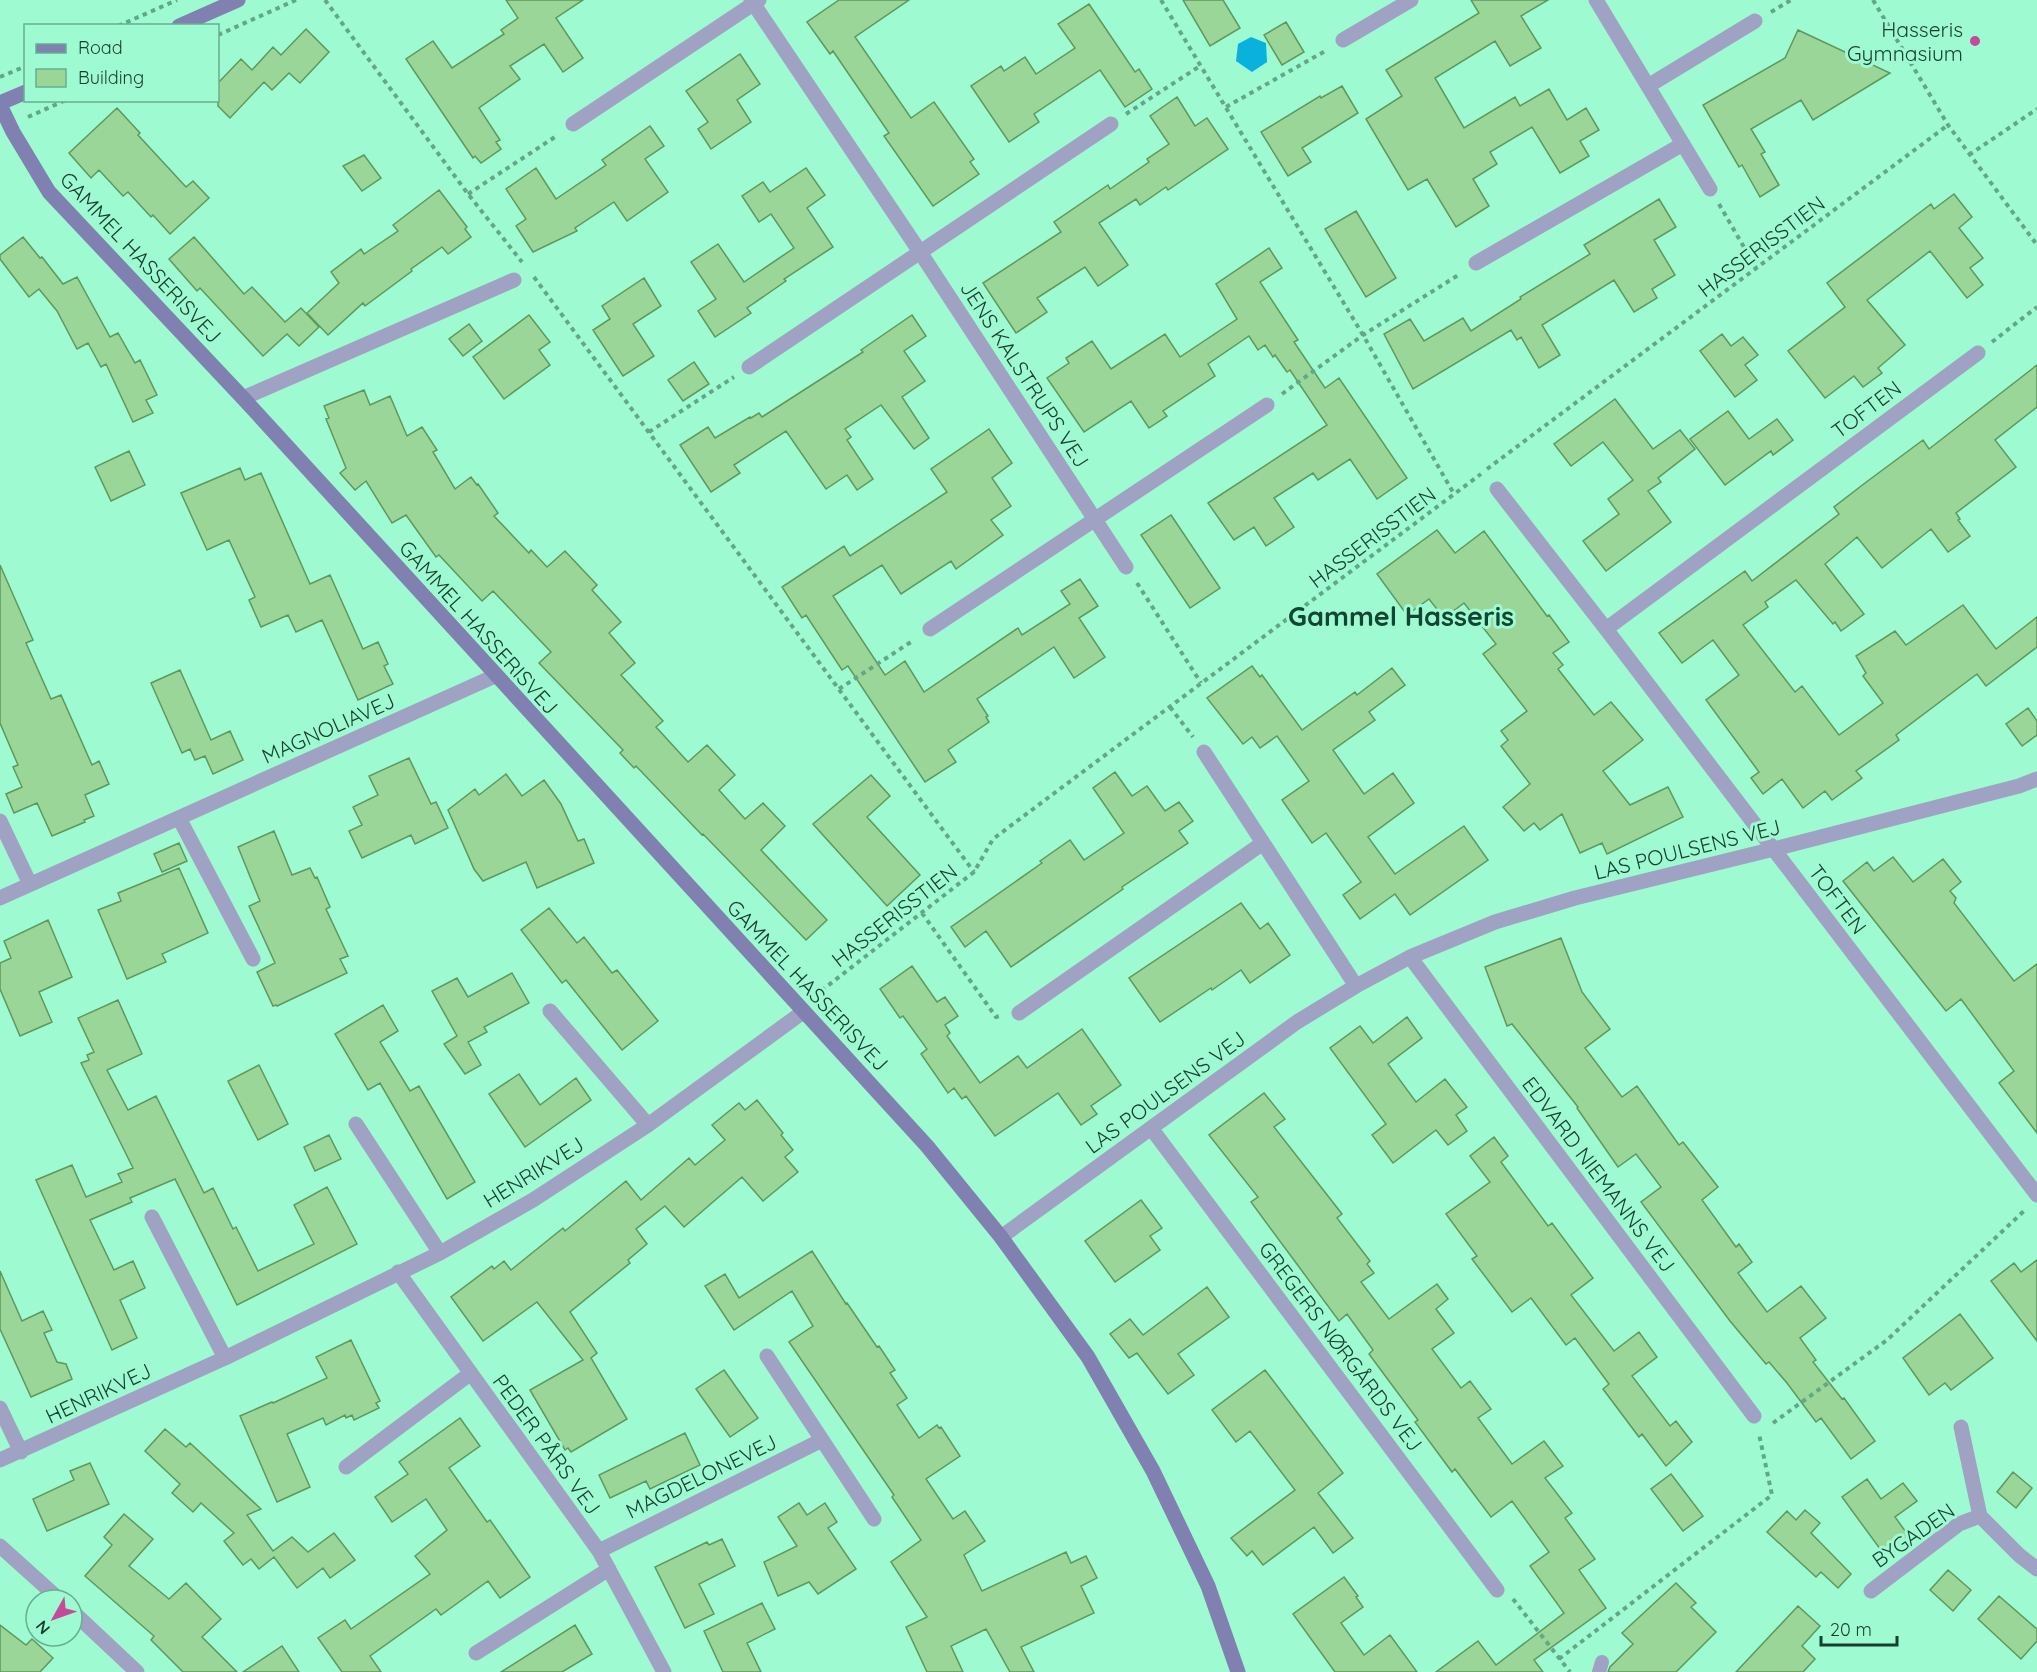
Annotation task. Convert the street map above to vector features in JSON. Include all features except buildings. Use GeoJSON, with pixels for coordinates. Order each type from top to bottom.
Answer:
{"type":"FeatureCollection","features":[{"type":"Feature","properties":{"kind":"street"},"geometry":{"type":"LineString","coordinates":[[184,24],[238,0]]}},
{"type":"Feature","properties":{"kind":"street"},"geometry":{"type":"LineString","coordinates":[[1343,40],[1411,0]]}},
{"type":"Feature","properties":{"kind":"street"},"geometry":{"type":"LineString","coordinates":[[1596,0],[1710,189]]}},
{"type":"Feature","properties":{"kind":"street","name":"JENS KALSTRUPS VEJ"},"geometry":{"type":"LineString","coordinates":[[573,124],[754,1],[1126,567]]}},
{"type":"Feature","properties":{"kind":"street"},"geometry":{"type":"LineString","coordinates":[[1648,86],[1755,21]]}},
{"type":"Feature","properties":{"kind":"street"},"geometry":{"type":"LineString","coordinates":[[0,104],[24,93]]}},
{"type":"Feature","properties":{"kind":"street","name":"GAMMEL HASSERISVEJ"},"geometry":{"type":"LineString","coordinates":[[0,104],[49,192],[243,398],[927,1146],[1001,1237],[1088,1357],[1153,1471],[1208,1586],[1238,1672]]}},
{"type":"Feature","properties":{"kind":"street"},"geometry":{"type":"LineString","coordinates":[[749,367],[1111,124]]}},
{"type":"Feature","properties":{"kind":"street"},"geometry":{"type":"LineString","coordinates":[[1476,263],[1683,144]]}},
{"type":"Feature","properties":{"kind":"street"},"geometry":{"type":"LineString","coordinates":[[243,398],[514,280]]}},
{"type":"Feature","properties":{"kind":"street","name":"TOFTEN"},"geometry":{"type":"LineString","coordinates":[[1606,629],[1978,353]]}},
{"type":"Feature","properties":{"kind":"street"},"geometry":{"type":"LineString","coordinates":[[930,630],[1267,405]]}},
{"type":"Feature","properties":{"kind":"street","name":"TOFTEN"},"geometry":{"type":"LineString","coordinates":[[1497,489],[1774,849],[2033,1201]]}},
{"type":"Feature","properties":{"kind":"street","name":"MAGNOLIAVEJ"},"geometry":{"type":"LineString","coordinates":[[0,898],[495,676]]}},
{"type":"Feature","properties":{"kind":"street"},"geometry":{"type":"LineString","coordinates":[[1204,752],[1356,986]]}},
{"type":"Feature","properties":{"kind":"street","name":"LAS POULSENS VEJ"},"geometry":{"type":"LineString","coordinates":[[1001,1237],[1298,1022],[1356,986],[1410,957],[1495,922],[1575,898],[2019,786],[2037,778]]}},
{"type":"Feature","properties":{"kind":"street"},"geometry":{"type":"LineString","coordinates":[[178,818],[253,959]]}},
{"type":"Feature","properties":{"kind":"street"},"geometry":{"type":"LineString","coordinates":[[0,821],[30,884]]}},
{"type":"Feature","properties":{"kind":"street"},"geometry":{"type":"LineString","coordinates":[[1019,1013],[1263,843]]}},
{"type":"Feature","properties":{"kind":"street","name":"EDVARD NIEMANNS VEJ"},"geometry":{"type":"LineString","coordinates":[[1410,957],[1754,1416]]}},
{"type":"Feature","properties":{"kind":"street"},"geometry":{"type":"LineString","coordinates":[[550,1011],[648,1125]]}},
{"type":"Feature","properties":{"kind":"street","name":"HENRIKVEJ"},"geometry":{"type":"LineString","coordinates":[[0,1460],[225,1358],[440,1253],[533,1200],[648,1125],[803,1012]]}},
{"type":"Feature","properties":{"kind":"street"},"geometry":{"type":"LineString","coordinates":[[356,1124],[440,1253]]}},
{"type":"Feature","properties":{"kind":"street","name":"GREGERS NØRGÅRDS VEJ"},"geometry":{"type":"LineString","coordinates":[[1151,1128],[1497,1590]]}},
{"type":"Feature","properties":{"kind":"street"},"geometry":{"type":"LineString","coordinates":[[152,1217],[225,1358]]}},
{"type":"Feature","properties":{"kind":"street","name":"PEDER PÅRS VEJ"},"geometry":{"type":"LineString","coordinates":[[398,1272],[598,1551],[664,1672]]}},
{"type":"Feature","properties":{"kind":"street"},"geometry":{"type":"LineString","coordinates":[[767,1356],[874,1520]]}},
{"type":"Feature","properties":{"kind":"street","name":"PEDER PÅRS VEJ"},"geometry":{"type":"LineString","coordinates":[[346,1467],[471,1373]]}},
{"type":"Feature","properties":{"kind":"street"},"geometry":{"type":"LineString","coordinates":[[0,1408],[21,1452]]}},
{"type":"Feature","properties":{"kind":"street","name":"BYGADEN"},"geometry":{"type":"LineString","coordinates":[[1961,1426],[1980,1516],[2037,1569]]}},
{"type":"Feature","properties":{"kind":"street","name":"MAGDELONEVEJ"},"geometry":{"type":"LineString","coordinates":[[598,1551],[822,1440]]}},
{"type":"Feature","properties":{"kind":"street","name":"BYGADEN"},"geometry":{"type":"LineString","coordinates":[[1871,1591],[1959,1524],[1980,1516]]}},
{"type":"Feature","properties":{"kind":"street"},"geometry":{"type":"LineString","coordinates":[[0,1546],[47,1588]]}},
{"type":"Feature","properties":{"kind":"street"},"geometry":{"type":"LineString","coordinates":[[477,1653],[609,1569]]}},
{"type":"Feature","properties":{"kind":"street"},"geometry":{"type":"LineString","coordinates":[[84,1623],[128,1669]]}},
{"type":"Feature","properties":{"kind":"path"},"geometry":{"type":"LineString","coordinates":[[123,24],[177,0]]}},
{"type":"Feature","properties":{"kind":"path"},"geometry":{"type":"LineString","coordinates":[[219,35],[296,0]]}},
{"type":"Feature","properties":{"kind":"path"},"geometry":{"type":"LineString","coordinates":[[325,0],[468,194],[542,287],[974,872]]}},
{"type":"Feature","properties":{"kind":"path"},"geometry":{"type":"LineString","coordinates":[[1161,0],[1363,335],[1454,494]]}},
{"type":"Feature","properties":{"kind":"path"},"geometry":{"type":"LineString","coordinates":[[1873,0],[1948,125],[2037,245]]}},
{"type":"Feature","properties":{"kind":"path"},"geometry":{"type":"LineString","coordinates":[[1226,107],[1343,40]]}},
{"type":"Feature","properties":{"kind":"path"},"geometry":{"type":"LineString","coordinates":[[1111,124],[1200,66]]}},
{"type":"Feature","properties":{"kind":"path"},"geometry":{"type":"LineString","coordinates":[[0,77],[24,67]]}},
{"type":"Feature","properties":{"kind":"path"},"geometry":{"type":"LineString","coordinates":[[10,125],[62,102]]}},
{"type":"Feature","properties":{"kind":"path"},"geometry":{"type":"LineString","coordinates":[[1969,155],[2037,109]]}},
{"type":"Feature","properties":{"kind":"path"},"geometry":{"type":"LineString","coordinates":[[468,194],[573,124]]}},
{"type":"Feature","properties":{"kind":"path","name":"HASSERISSTIEN"},"geometry":{"type":"LineString","coordinates":[[803,1012],[820,991],[974,872],[993,838],[1948,125]]}},
{"type":"Feature","properties":{"kind":"path"},"geometry":{"type":"LineString","coordinates":[[1710,189],[1756,268]]}},
{"type":"Feature","properties":{"kind":"path"},"geometry":{"type":"LineString","coordinates":[[1267,405],[1363,335],[1476,263]]}},
{"type":"Feature","properties":{"kind":"path"},"geometry":{"type":"LineString","coordinates":[[1978,353],[2037,307]]}},
{"type":"Feature","properties":{"kind":"path"},"geometry":{"type":"LineString","coordinates":[[649,432],[749,367]]}},
{"type":"Feature","properties":{"kind":"path"},"geometry":{"type":"LineString","coordinates":[[1126,567],[1201,683]]}},
{"type":"Feature","properties":{"kind":"path"},"geometry":{"type":"LineString","coordinates":[[839,690],[930,630]]}},
{"type":"Feature","properties":{"kind":"path"},"geometry":{"type":"LineString","coordinates":[[1170,707],[1204,752]]}},
{"type":"Feature","properties":{"kind":"path"},"geometry":{"type":"LineString","coordinates":[[922,913],[996,1017],[1019,1013]]}},
{"type":"Feature","properties":{"kind":"path"},"geometry":{"type":"LineString","coordinates":[[1759,1434],[1887,1340],[2033,1201]]}},
{"type":"Feature","properties":{"kind":"path"},"geometry":{"type":"LineString","coordinates":[[1559,1659],[1772,1495],[1754,1416]]}},
{"type":"Feature","properties":{"kind":"path"},"geometry":{"type":"LineString","coordinates":[[1497,1590],[1508,1593],[1570,1672]]}},
{"type":"Feature","properties":{"kind":"water"},"geometry":{"type":"Polygon","coordinates":[[[1251,37],[1266,43],[1267,62],[1252,72],[1236,61],[1238,44],[1251,37]]]}},
{"type":"Feature","properties":{"kind":"place","name":"Hasseris Gymnasium"},"geometry":{"type":"Point","coordinates":[1975,41]}},
{"type":"Feature","properties":{"kind":"district","name":"Gammel Hasseris"},"geometry":{"type":"Point","coordinates":[1401,616]}}]}
